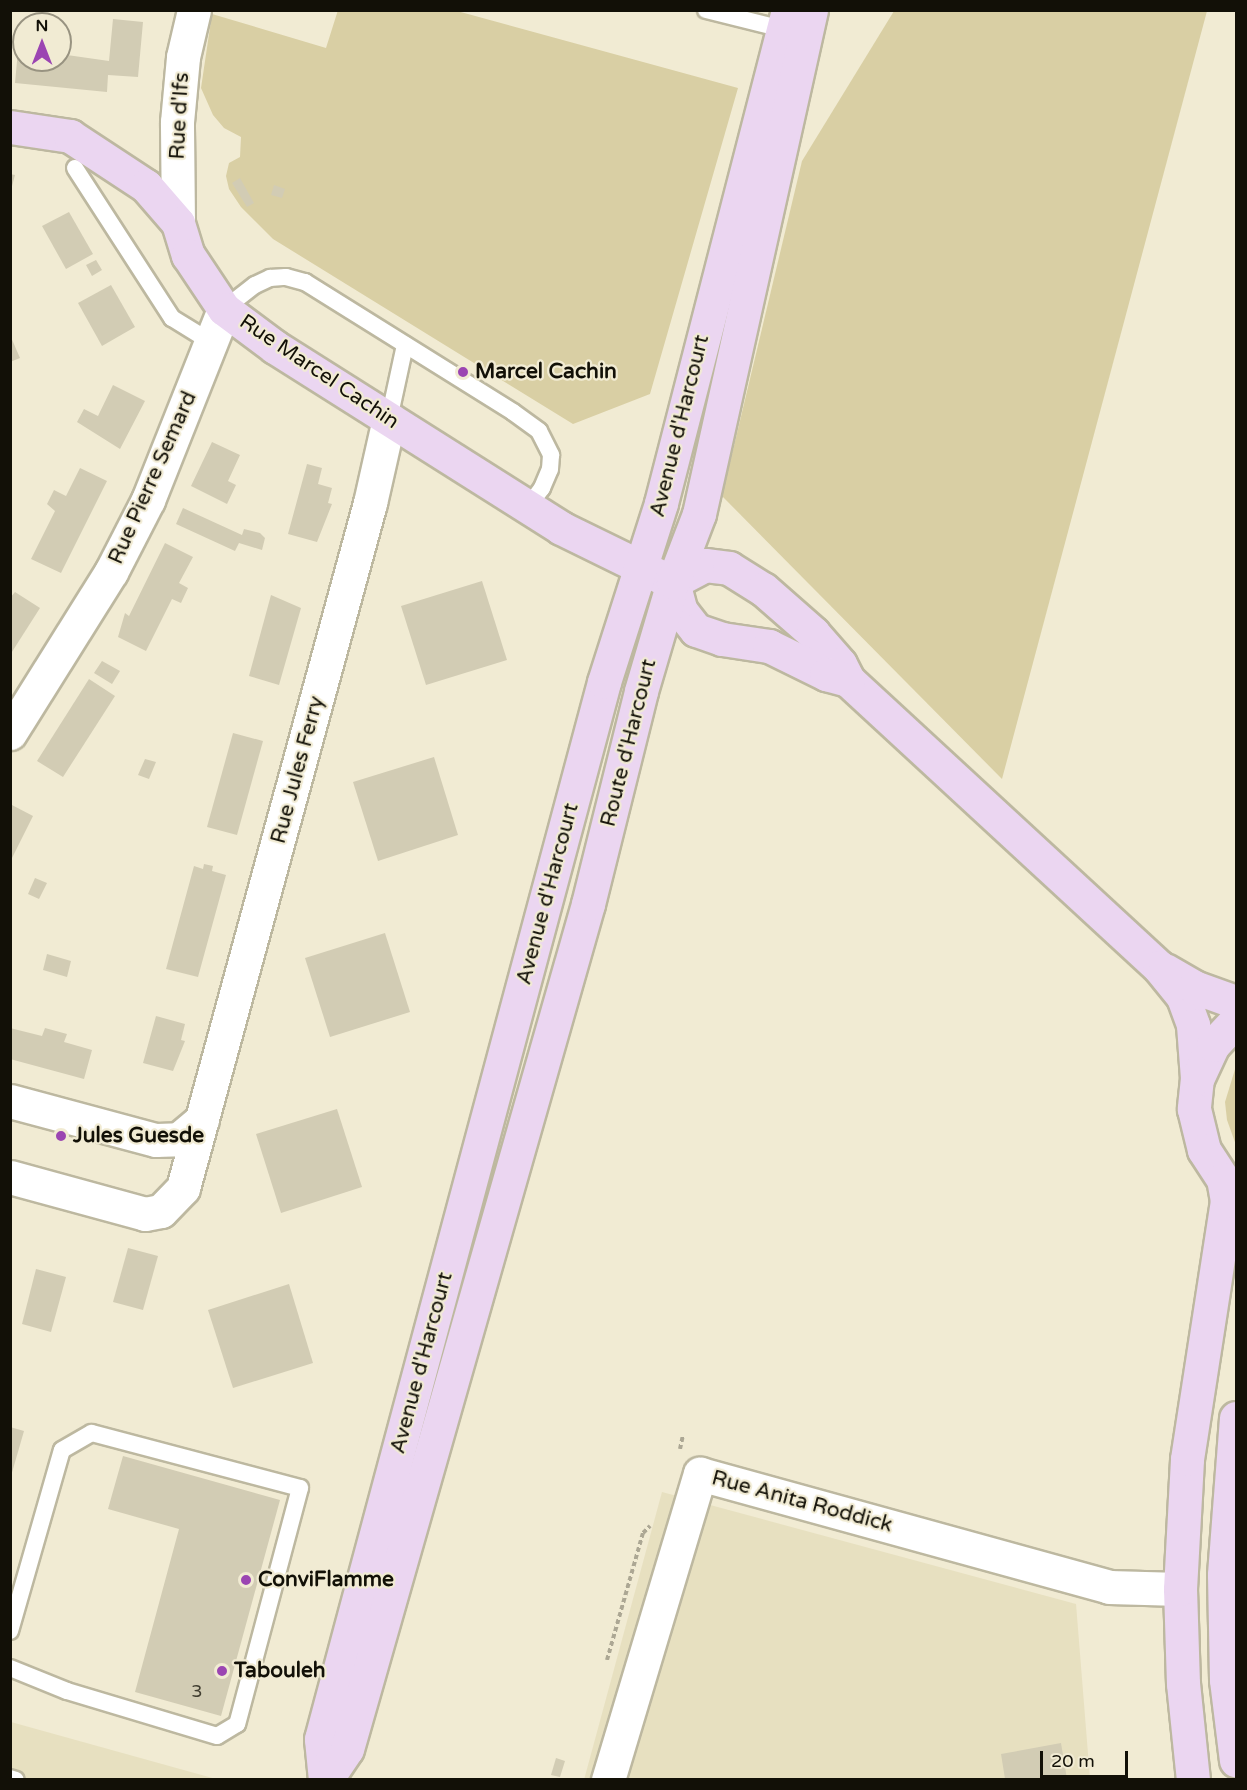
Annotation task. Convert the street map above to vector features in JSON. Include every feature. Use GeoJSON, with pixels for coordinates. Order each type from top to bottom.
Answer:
{"type":"FeatureCollection","features":[{"type":"Feature","properties":{"kind":"main road","name":"Avenue d'Harcourt"},"geometry":{"type":"LineString","coordinates":[[673,582],[699,514],[811,10]]}},
{"type":"Feature","properties":{"kind":"main road","name":"Avenue d'Harcourt"},"geometry":{"type":"LineString","coordinates":[[326,1779],[321,1739],[604,682],[642,569],[785,20]]}},
{"type":"Feature","properties":{"kind":"main road","name":"Rue Marcel Cachin"},"geometry":{"type":"LineString","coordinates":[[10,127],[58,132],[80,140],[146,186],[178,223],[188,255],[224,309],[275,347],[527,508],[642,569],[673,582]]}},
{"type":"Feature","properties":{"kind":"main road"},"geometry":{"type":"LineString","coordinates":[[848,680],[826,674],[769,646],[722,639],[696,630],[681,611],[673,582],[705,565],[729,568],[792,613],[840,664],[848,680],[1159,967],[1194,987],[1236,1002]]}},
{"type":"Feature","properties":{"kind":"main road","name":"Route d'Harcourt"},"geometry":{"type":"LineString","coordinates":[[588,904],[673,582]]}},
{"type":"Feature","properties":{"kind":"main road","name":"Avenue d'Harcourt"},"geometry":{"type":"LineString","coordinates":[[326,1779],[347,1749],[588,904]]}},
{"type":"Feature","properties":{"kind":"main road"},"geometry":{"type":"LineString","coordinates":[[1159,967],[1189,1012],[1197,1078],[1197,1126],[1204,1150],[1230,1184],[1187,1459],[1180,1589],[1182,1684],[1193,1779]]}},
{"type":"Feature","properties":{"kind":"main road"},"geometry":{"type":"LineString","coordinates":[[1197,1078],[1213,1045],[1236,1020]]}},
{"type":"Feature","properties":{"kind":"main road"},"geometry":{"type":"LineString","coordinates":[[1236,1418],[1224,1575],[1226,1680],[1236,1760]]}},
{"type":"Feature","properties":{"kind":"street","name":"Rue d'Ifs"},"geometry":{"type":"LineString","coordinates":[[178,223],[177,122],[183,57],[194,10]]}},
{"type":"Feature","properties":{"kind":"street","name":"Rue Pierre Semard"},"geometry":{"type":"LineString","coordinates":[[10,733],[111,572],[148,500],[224,309]]}},
{"type":"Feature","properties":{"kind":"street","name":"Rue Jules Ferry"},"geometry":{"type":"LineString","coordinates":[[10,1177],[145,1214],[161,1211],[183,1188],[367,515],[389,419]]}},
{"type":"Feature","properties":{"kind":"street"},"geometry":{"type":"LineString","coordinates":[[10,1101],[156,1140],[179,1139],[202,1120]]}},
{"type":"Feature","properties":{"kind":"street","name":"Rue Anita Roddick"},"geometry":{"type":"LineString","coordinates":[[608,1779],[700,1474],[1109,1587],[1180,1589]]}},
{"type":"Feature","properties":{"kind":"lane"},"geometry":{"type":"LineString","coordinates":[[706,10],[785,20]]}},
{"type":"Feature","properties":{"kind":"lane"},"geometry":{"type":"LineString","coordinates":[[75,168],[172,318],[211,342]]}},
{"type":"Feature","properties":{"kind":"lane"},"geometry":{"type":"LineString","coordinates":[[224,309],[255,285],[286,277],[305,282],[513,412],[548,442],[550,469],[527,508]]}},
{"type":"Feature","properties":{"kind":"lane"},"geometry":{"type":"LineString","coordinates":[[389,419],[405,345]]}},
{"type":"Feature","properties":{"kind":"lane"},"geometry":{"type":"LineString","coordinates":[[10,1631],[62,1450],[92,1432],[300,1488],[237,1724],[217,1736],[67,1691],[10,1668]]}},
{"type":"Feature","properties":{"kind":"lane"},"geometry":{"type":"LineString","coordinates":[[10,1778],[16,1779]]}},
{"type":"Feature","properties":{"kind":"shaded area"},"geometry":{"type":"Polygon","coordinates":[[[338,10],[457,11],[738,88],[650,394],[573,424],[273,239],[241,207],[229,189],[226,176],[229,163],[240,157],[241,137],[224,128],[213,115],[201,88],[212,14],[326,48],[338,10]]]}},
{"type":"Feature","properties":{"kind":"shaded area"},"geometry":{"type":"Polygon","coordinates":[[[894,11],[1207,11],[1002,779],[722,496],[802,161],[894,11]]]}},
{"type":"Feature","properties":{"kind":"shaded area"},"geometry":{"type":"Polygon","coordinates":[[[1236,1066],[1236,1145],[1227,1120],[1225,1102],[1236,1066]]]}},
{"type":"Feature","properties":{"kind":"shaded area"},"geometry":{"type":"Polygon","coordinates":[[[662,1492],[1076,1604],[1090,1779],[584,1780],[662,1492]]]}},
{"type":"Feature","properties":{"kind":"shaded area"},"geometry":{"type":"Polygon","coordinates":[[[11,1722],[216,1779],[11,1779],[11,1722]]]}},
{"type":"Feature","properties":{"kind":"building"},"geometry":{"type":"Polygon","coordinates":[[[113,19],[143,22],[138,77],[108,75],[107,92],[15,83],[16,72],[72,72],[72,56],[109,61],[113,19]]]}},
{"type":"Feature","properties":{"kind":"building"},"geometry":{"type":"Polygon","coordinates":[[[10,174],[15,175],[11,190],[10,190],[10,174]]]}},
{"type":"Feature","properties":{"kind":"building"},"geometry":{"type":"Polygon","coordinates":[[[240,178],[254,203],[247,207],[232,183],[240,178]]]}},
{"type":"Feature","properties":{"kind":"building"},"geometry":{"type":"Polygon","coordinates":[[[274,185],[285,189],[282,198],[271,195],[274,185]]]}},
{"type":"Feature","properties":{"kind":"building"},"geometry":{"type":"Polygon","coordinates":[[[69,212],[93,254],[66,269],[42,226],[69,212]]]}},
{"type":"Feature","properties":{"kind":"building"},"geometry":{"type":"Polygon","coordinates":[[[96,260],[102,270],[92,276],[86,265],[96,260]]]}},
{"type":"Feature","properties":{"kind":"building"},"geometry":{"type":"Polygon","coordinates":[[[111,285],[135,327],[102,346],[78,303],[111,285]]]}},
{"type":"Feature","properties":{"kind":"building"},"geometry":{"type":"Polygon","coordinates":[[[10,335],[20,358],[10,362],[10,335]]]}},
{"type":"Feature","properties":{"kind":"building"},"geometry":{"type":"Polygon","coordinates":[[[113,385],[145,401],[120,449],[77,422],[84,409],[98,416],[113,385]]]}},
{"type":"Feature","properties":{"kind":"building"},"geometry":{"type":"Polygon","coordinates":[[[212,442],[240,455],[228,481],[236,485],[227,504],[191,486],[212,442]]]}},
{"type":"Feature","properties":{"kind":"building"},"geometry":{"type":"Polygon","coordinates":[[[307,464],[322,468],[318,484],[332,488],[328,503],[332,504],[317,542],[288,534],[307,464]]]}},
{"type":"Feature","properties":{"kind":"building"},"geometry":{"type":"Polygon","coordinates":[[[80,468],[107,481],[61,573],[31,559],[55,511],[47,504],[54,490],[66,496],[80,468]]]}},
{"type":"Feature","properties":{"kind":"building"},"geometry":{"type":"Polygon","coordinates":[[[183,508],[242,535],[244,529],[260,533],[265,538],[262,550],[239,543],[235,551],[176,524],[183,508]]]}},
{"type":"Feature","properties":{"kind":"building"},"geometry":{"type":"Polygon","coordinates":[[[165,543],[193,557],[179,583],[188,588],[181,603],[172,599],[146,651],[118,637],[125,613],[129,616],[165,543]]]}},
{"type":"Feature","properties":{"kind":"building"},"geometry":{"type":"Polygon","coordinates":[[[482,581],[507,660],[426,685],[401,606],[482,581]]]}},
{"type":"Feature","properties":{"kind":"building"},"geometry":{"type":"Polygon","coordinates":[[[15,592],[40,608],[10,655],[10,598],[15,592]]]}},
{"type":"Feature","properties":{"kind":"building"},"geometry":{"type":"Polygon","coordinates":[[[271,595],[301,608],[279,685],[249,676],[271,595]]]}},
{"type":"Feature","properties":{"kind":"building"},"geometry":{"type":"Polygon","coordinates":[[[102,661],[120,671],[112,684],[94,673],[102,661]]]}},
{"type":"Feature","properties":{"kind":"building"},"geometry":{"type":"Polygon","coordinates":[[[89,679],[115,696],[63,777],[37,761],[89,679]]]}},
{"type":"Feature","properties":{"kind":"building"},"geometry":{"type":"Polygon","coordinates":[[[233,733],[263,741],[237,835],[207,827],[233,733]]]}},
{"type":"Feature","properties":{"kind":"building"},"geometry":{"type":"Polygon","coordinates":[[[434,757],[458,835],[378,861],[353,782],[434,757]]]}},
{"type":"Feature","properties":{"kind":"building"},"geometry":{"type":"Polygon","coordinates":[[[145,759],[156,762],[149,779],[138,775],[145,759]]]}},
{"type":"Feature","properties":{"kind":"building"},"geometry":{"type":"Polygon","coordinates":[[[10,804],[33,816],[10,862],[10,804]]]}},
{"type":"Feature","properties":{"kind":"building"},"geometry":{"type":"Polygon","coordinates":[[[204,864],[213,866],[212,871],[226,875],[198,977],[166,969],[194,866],[203,869],[204,864]]]}},
{"type":"Feature","properties":{"kind":"building"},"geometry":{"type":"Polygon","coordinates":[[[35,878],[47,883],[39,899],[28,894],[35,878]]]}},
{"type":"Feature","properties":{"kind":"building"},"geometry":{"type":"Polygon","coordinates":[[[385,933],[410,1012],[330,1037],[305,958],[385,933]]]}},
{"type":"Feature","properties":{"kind":"building"},"geometry":{"type":"Polygon","coordinates":[[[47,954],[71,961],[67,977],[43,970],[47,954]]]}},
{"type":"Feature","properties":{"kind":"building"},"geometry":{"type":"Polygon","coordinates":[[[156,1016],[185,1024],[181,1040],[185,1041],[173,1071],[143,1063],[156,1016]]]}},
{"type":"Feature","properties":{"kind":"building"},"geometry":{"type":"Polygon","coordinates":[[[10,1028],[42,1036],[45,1028],[67,1034],[64,1042],[92,1050],[84,1079],[10,1059],[10,1028]]]}},
{"type":"Feature","properties":{"kind":"building"},"geometry":{"type":"Polygon","coordinates":[[[337,1109],[362,1187],[281,1213],[256,1134],[337,1109]]]}},
{"type":"Feature","properties":{"kind":"building"},"geometry":{"type":"Polygon","coordinates":[[[128,1248],[158,1256],[143,1310],[113,1302],[128,1248]]]}},
{"type":"Feature","properties":{"kind":"building"},"geometry":{"type":"Polygon","coordinates":[[[36,1269],[66,1277],[51,1332],[22,1324],[36,1269]]]}},
{"type":"Feature","properties":{"kind":"building"},"geometry":{"type":"Polygon","coordinates":[[[289,1284],[313,1363],[233,1388],[208,1310],[289,1284]]]}},
{"type":"Feature","properties":{"kind":"building"},"geometry":{"type":"Polygon","coordinates":[[[10,1427],[24,1431],[11,1476],[10,1476],[10,1427]]]}},
{"type":"Feature","properties":{"kind":"building"},"geometry":{"type":"Polygon","coordinates":[[[123,1456],[280,1500],[221,1716],[135,1692],[179,1529],[108,1509],[123,1456]]]}},
{"type":"Feature","properties":{"kind":"building"},"geometry":{"type":"Polygon","coordinates":[[[1061,1743],[1067,1779],[1005,1779],[1001,1754],[1061,1743]]]}},
{"type":"Feature","properties":{"kind":"building"},"geometry":{"type":"Polygon","coordinates":[[[556,1758],[565,1761],[560,1777],[551,1775],[556,1758]]]}},
{"type":"Feature","properties":{"kind":"place","name":"Marcel Cachin"},"geometry":{"type":"Point","coordinates":[463,372]}},
{"type":"Feature","properties":{"kind":"place","name":"Jules Guesde"},"geometry":{"type":"Point","coordinates":[61,1136]}},
{"type":"Feature","properties":{"kind":"place","name":"ConviFlamme"},"geometry":{"type":"Point","coordinates":[246,1580]}},
{"type":"Feature","properties":{"kind":"place","name":"Tabouleh"},"geometry":{"type":"Point","coordinates":[222,1671]}}]}
